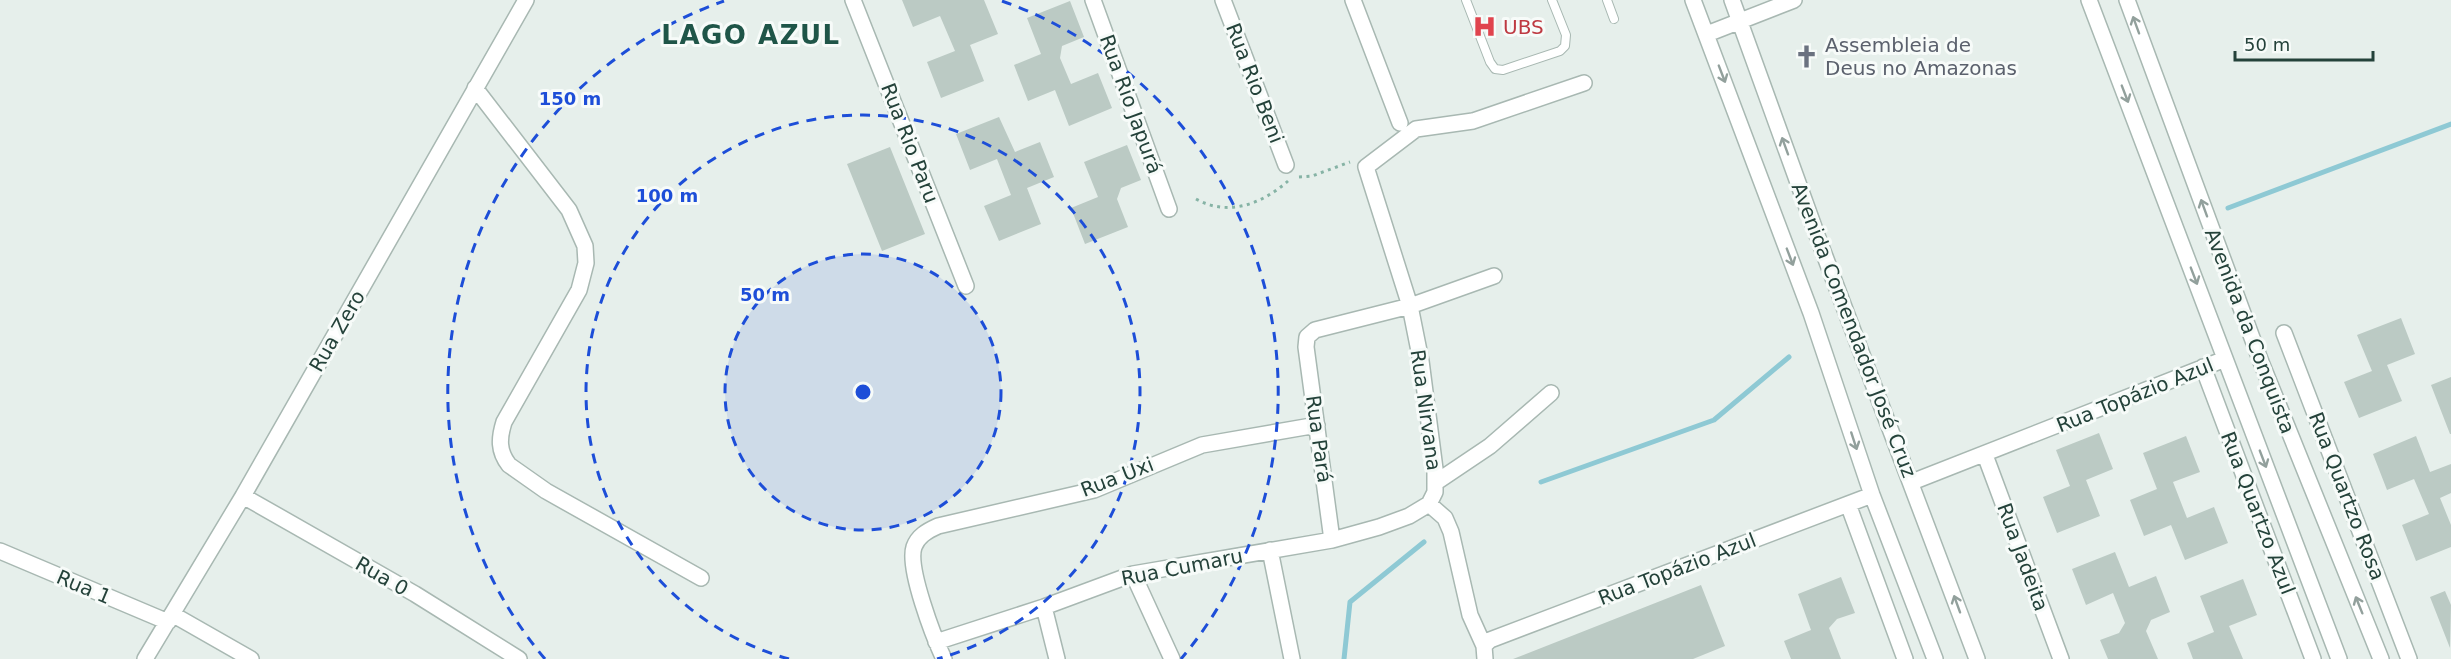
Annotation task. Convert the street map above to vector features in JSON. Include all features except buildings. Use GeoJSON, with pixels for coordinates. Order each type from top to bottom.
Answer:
{"type":"FeatureCollection","features":[{"type":"Feature","properties":{"kind":"street","name":"Rua Zero"},"geometry":{"type":"LineString","coordinates":[[145,659],[243,496],[526,0]]}},
{"type":"Feature","properties":{"kind":"street","name":"Rua Rio Paru"},"geometry":{"type":"LineString","coordinates":[[853,0],[966,286]]}},
{"type":"Feature","properties":{"kind":"street","name":"Rua Rio Japurá"},"geometry":{"type":"LineString","coordinates":[[1093,0],[1169,209]]}},
{"type":"Feature","properties":{"kind":"street","name":"Rua Rio Beni"},"geometry":{"type":"LineString","coordinates":[[1223,0],[1286,165]]}},
{"type":"Feature","properties":{"kind":"street"},"geometry":{"type":"LineString","coordinates":[[1353,0],[1400,123]]}},
{"type":"Feature","properties":{"kind":"street","name":"Avenida Comendador José Cruz"},"geometry":{"type":"LineString","coordinates":[[1693,0],[1811,313],[1872,495],[1935,659]]}},
{"type":"Feature","properties":{"kind":"street","name":"Avenida Comendador José Cruz"},"geometry":{"type":"LineString","coordinates":[[1732,0],[1818,238],[1977,659]]}},
{"type":"Feature","properties":{"kind":"street"},"geometry":{"type":"LineString","coordinates":[[1707,34],[1794,0]]}},
{"type":"Feature","properties":{"kind":"street","name":"Avenida da Conquista"},"geometry":{"type":"LineString","coordinates":[[2089,0],[2339,659]]}},
{"type":"Feature","properties":{"kind":"street","name":"Avenida da Conquista"},"geometry":{"type":"LineString","coordinates":[[2127,0],[2261,362],[2380,659]]}},
{"type":"Feature","properties":{"kind":"street"},"geometry":{"type":"LineString","coordinates":[[1366,167],[1416,129],[1473,121],[1584,82]]}},
{"type":"Feature","properties":{"kind":"street"},"geometry":{"type":"LineString","coordinates":[[475,88],[569,210],[585,246],[586,263],[579,290],[504,422],[500,445],[504,459],[546,491],[701,578]]}},
{"type":"Feature","properties":{"kind":"street","name":"Rua Nirvana"},"geometry":{"type":"LineString","coordinates":[[1366,167],[1410,306],[1421,361],[1432,438],[1435,483],[1433,498],[1429,504]]}},
{"type":"Feature","properties":{"kind":"street"},"geometry":{"type":"LineString","coordinates":[[1410,306],[1494,276]]}},
{"type":"Feature","properties":{"kind":"street","name":"Rua Pará"},"geometry":{"type":"LineString","coordinates":[[1332,540],[1306,347],[1307,337],[1315,330],[1410,306]]}},
{"type":"Feature","properties":{"kind":"street","name":"Rua Quartzo Rosa"},"geometry":{"type":"LineString","coordinates":[[2284,333],[2409,659]]}},
{"type":"Feature","properties":{"kind":"street","name":"Rua Topázio Azul"},"geometry":{"type":"LineString","coordinates":[[1912,483],[2225,359]]}},
{"type":"Feature","properties":{"kind":"street","name":"Rua Quartzo Azul"},"geometry":{"type":"LineString","coordinates":[[2203,367],[2313,659]]}},
{"type":"Feature","properties":{"kind":"street"},"geometry":{"type":"LineString","coordinates":[[1435,483],[1490,446],[1551,393]]}},
{"type":"Feature","properties":{"kind":"street","name":"Rua Uxi"},"geometry":{"type":"LineString","coordinates":[[936,642],[916,579],[913,557],[919,537],[938,526],[1094,490],[1202,445],[1317,425]]}},
{"type":"Feature","properties":{"kind":"street","name":"Rua Jadeita"},"geometry":{"type":"LineString","coordinates":[[1985,455],[2061,659]]}},
{"type":"Feature","properties":{"kind":"street","name":"Rua Topázio Azul"},"geometry":{"type":"LineString","coordinates":[[1485,652],[1490,640],[1872,495]]}},
{"type":"Feature","properties":{"kind":"street","name":"Rua 0"},"geometry":{"type":"LineString","coordinates":[[243,496],[415,594],[519,659]]}},
{"type":"Feature","properties":{"kind":"street"},"geometry":{"type":"LineString","coordinates":[[1429,504],[1445,518],[1451,532],[1470,615],[1485,652]]}},
{"type":"Feature","properties":{"kind":"street","name":"Rua Cumaru"},"geometry":{"type":"LineString","coordinates":[[936,642],[1044,607],[1133,574],[1332,540],[1409,516],[1429,504]]}},
{"type":"Feature","properties":{"kind":"street"},"geometry":{"type":"LineString","coordinates":[[1848,504],[1905,659]]}},
{"type":"Feature","properties":{"kind":"street"},"geometry":{"type":"LineString","coordinates":[[1270,550],[1292,659]]}},
{"type":"Feature","properties":{"kind":"street","name":"Rua 1"},"geometry":{"type":"LineString","coordinates":[[0,551],[170,618],[251,659]]}},
{"type":"Feature","properties":{"kind":"street"},"geometry":{"type":"LineString","coordinates":[[1133,574],[1172,659]]}},
{"type":"Feature","properties":{"kind":"street"},"geometry":{"type":"LineString","coordinates":[[1044,607],[1056,659]]}},
{"type":"Feature","properties":{"kind":"street"},"geometry":{"type":"LineString","coordinates":[[936,642],[944,659]]}},
{"type":"Feature","properties":{"kind":"lane"},"geometry":{"type":"LineString","coordinates":[[1466,0],[1490,62],[1495,69],[1503,70],[1560,51],[1565,46],[1566,35],[1552,0]]}},
{"type":"Feature","properties":{"kind":"lane"},"geometry":{"type":"LineString","coordinates":[[1606,0],[1614,19]]}},
{"type":"Feature","properties":{"kind":"path"},"geometry":{"type":"LineString","coordinates":[[1196,199],[1210,207],[1244,206],[1273,194],[1293,177],[1312,176],[1351,162],[1366,167]]}},
{"type":"Feature","properties":{"kind":"waterway"},"geometry":{"type":"LineString","coordinates":[[2228,208],[2451,124]]}},
{"type":"Feature","properties":{"kind":"waterway"},"geometry":{"type":"LineString","coordinates":[[1541,482],[1714,420],[1789,357]]}},
{"type":"Feature","properties":{"kind":"waterway"},"geometry":{"type":"LineString","coordinates":[[1344,659],[1350,602],[1424,542]]}},
{"type":"Feature","properties":{"kind":"place","name":"UBS"},"geometry":{"type":"Point","coordinates":[1485,27]}},
{"type":"Feature","properties":{"kind":"place","name":"Assembleia de Deus no Amazonas"},"geometry":{"type":"Point","coordinates":[1807,56]}},
{"type":"Feature","properties":{"kind":"district","name":"LAGO AZUL"},"geometry":{"type":"Point","coordinates":[751,35]}}]}
